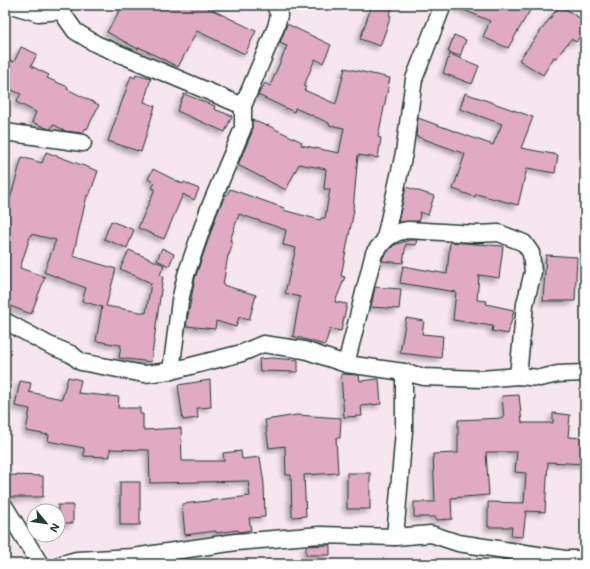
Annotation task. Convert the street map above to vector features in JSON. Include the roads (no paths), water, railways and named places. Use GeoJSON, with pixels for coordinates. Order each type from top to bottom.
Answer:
{"type":"FeatureCollection","features":[{"type":"Feature","properties":{"kind":"street"},"geometry":{"type":"LineString","coordinates":[[11,5],[38,13],[62,8],[75,31],[96,44],[243,106]]}},
{"type":"Feature","properties":{"kind":"street"},"geometry":{"type":"LineString","coordinates":[[171,371],[180,301],[186,275],[208,211],[243,128],[243,106],[276,27],[279,15],[275,5]]}},
{"type":"Feature","properties":{"kind":"street"},"geometry":{"type":"LineString","coordinates":[[346,364],[374,253],[385,238],[404,153],[414,79],[442,5]]}},
{"type":"Feature","properties":{"kind":"street"},"geometry":{"type":"LineString","coordinates":[[5,132],[82,143]]}},
{"type":"Feature","properties":{"kind":"street"},"geometry":{"type":"LineString","coordinates":[[385,238],[398,231],[408,230],[481,235],[499,233],[524,242],[531,253],[533,272],[525,304],[518,376]]}},
{"type":"Feature","properties":{"kind":"street"},"geometry":{"type":"LineString","coordinates":[[5,321],[49,345],[70,354],[81,362],[144,374],[171,371],[242,353],[263,344],[304,350],[346,364],[404,372],[424,377],[481,379],[518,376],[540,378],[558,374],[585,373]]}},
{"type":"Feature","properties":{"kind":"street"},"geometry":{"type":"LineString","coordinates":[[395,537],[404,431],[404,372]]}},
{"type":"Feature","properties":{"kind":"street"},"geometry":{"type":"LineString","coordinates":[[5,507],[33,561]]}},
{"type":"Feature","properties":{"kind":"street"},"geometry":{"type":"LineString","coordinates":[[62,564],[77,560],[133,557],[236,542],[320,535],[395,537],[430,534],[458,543],[565,559],[585,559]]}}]}
